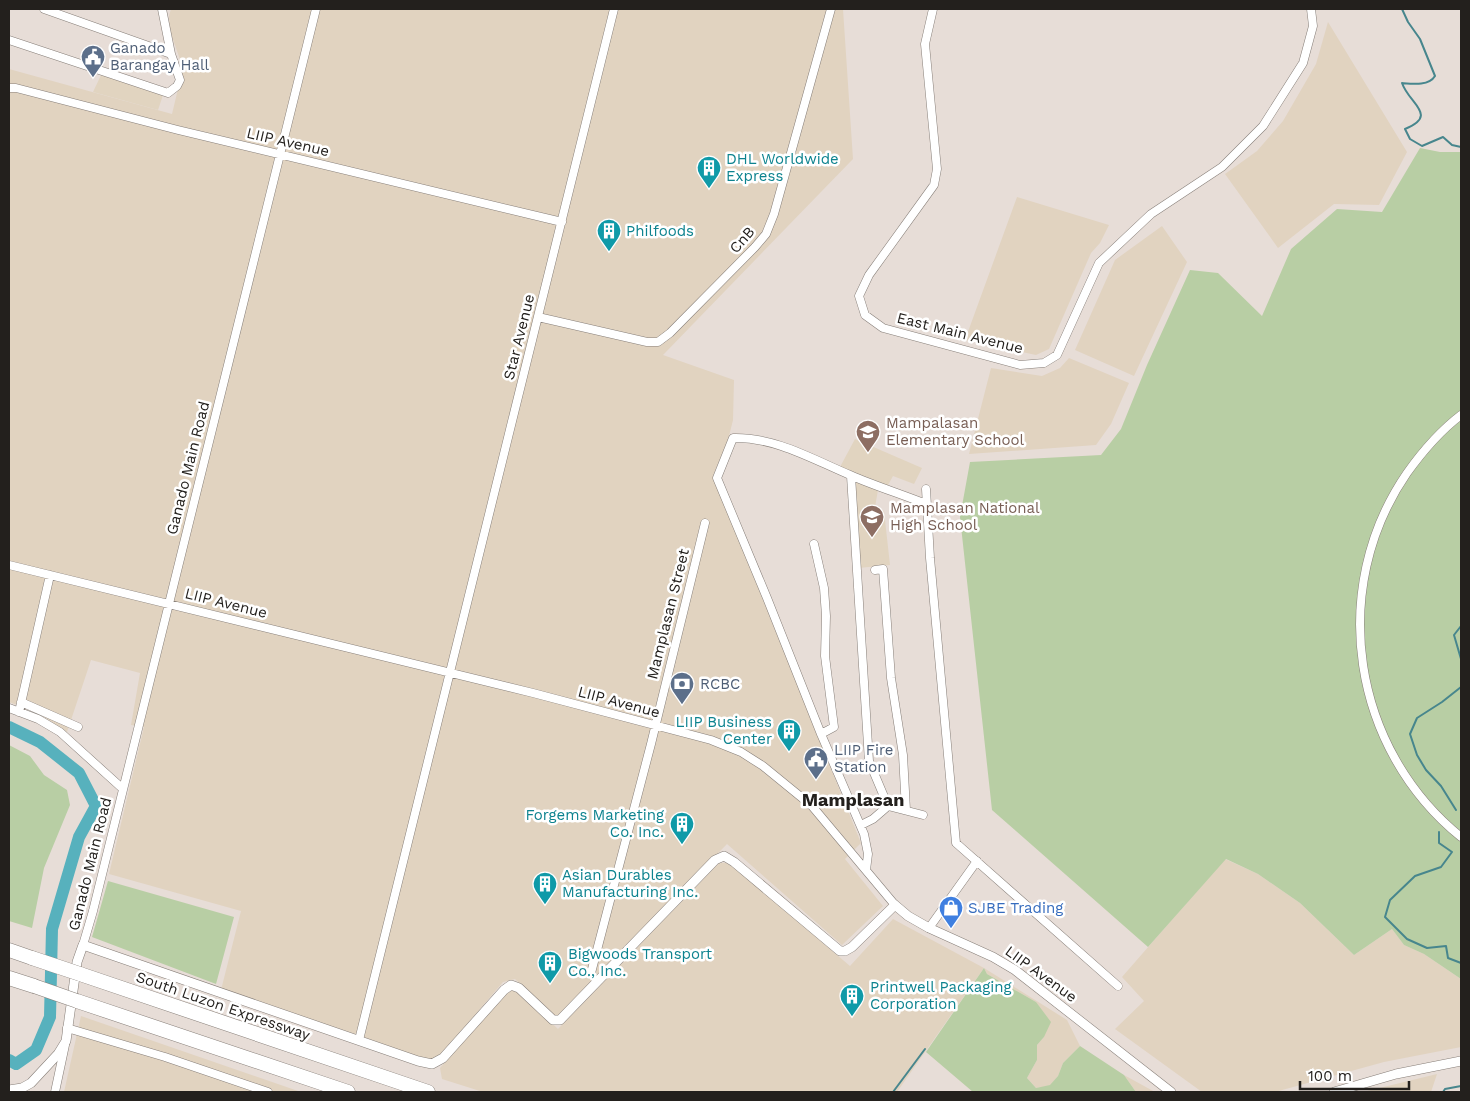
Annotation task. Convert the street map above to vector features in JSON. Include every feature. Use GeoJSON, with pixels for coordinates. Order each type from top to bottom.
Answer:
{"type":"FeatureCollection","features":[{"type":"Feature","properties":{"kind":"highway","name":"South Luzon Expressway"},"geometry":{"type":"LineString","coordinates":[[9,950],[428,1092]]}},
{"type":"Feature","properties":{"kind":"highway"},"geometry":{"type":"LineString","coordinates":[[9,978],[348,1092]]}},
{"type":"Feature","properties":{"kind":"street"},"geometry":{"type":"LineString","coordinates":[[44,9],[171,54]]}},
{"type":"Feature","properties":{"kind":"street"},"geometry":{"type":"LineString","coordinates":[[9,40],[168,93],[177,86],[180,80],[171,54],[162,9]]}},
{"type":"Feature","properties":{"kind":"street","name":"Ganado Main Road"},"geometry":{"type":"LineString","coordinates":[[83,945],[316,9]]}},
{"type":"Feature","properties":{"kind":"street","name":"Star Avenue"},"geometry":{"type":"LineString","coordinates":[[359,1040],[614,9]]}},
{"type":"Feature","properties":{"kind":"street","name":"CnB"},"geometry":{"type":"LineString","coordinates":[[538,317],[656,343],[670,333],[752,252],[766,234],[774,214],[831,9]]}},
{"type":"Feature","properties":{"kind":"street","name":"East Main Avenue"},"geometry":{"type":"LineString","coordinates":[[933,9],[925,44],[937,169],[934,185],[869,275],[859,296],[864,315],[883,328],[1020,365],[1044,363],[1057,355],[1099,263],[1151,214],[1222,166],[1263,126],[1303,63],[1313,26],[1311,9]]}},
{"type":"Feature","properties":{"kind":"street","name":"LIIP Avenue"},"geometry":{"type":"LineString","coordinates":[[9,88],[16,88],[178,130],[562,222]]}},
{"type":"Feature","properties":{"kind":"street"},"geometry":{"type":"LineString","coordinates":[[1461,415],[1427,448],[1410,469],[1391,499],[1369,557],[1360,618],[1365,680],[1384,738],[1397,763],[1416,792],[1461,837]]}},
{"type":"Feature","properties":{"kind":"street"},"geometry":{"type":"LineString","coordinates":[[866,870],[868,854],[861,825],[821,734],[717,478],[733,438],[743,438],[790,448],[852,476],[926,504]]}},
{"type":"Feature","properties":{"kind":"street"},"geometry":{"type":"LineString","coordinates":[[852,476],[869,762],[888,806]]}},
{"type":"Feature","properties":{"kind":"street"},"geometry":{"type":"LineString","coordinates":[[926,489],[956,842],[1118,986]]}},
{"type":"Feature","properties":{"kind":"street","name":"Mamplasan Street"},"geometry":{"type":"LineString","coordinates":[[591,973],[705,523]]}},
{"type":"Feature","properties":{"kind":"street"},"geometry":{"type":"LineString","coordinates":[[814,544],[824,588],[826,616],[825,656],[834,727],[821,734]]}},
{"type":"Feature","properties":{"kind":"street","name":"LIIP Avenue"},"geometry":{"type":"LineString","coordinates":[[9,565],[655,725],[711,740],[741,752],[762,766],[812,806],[895,905],[908,916],[929,928],[1008,965],[1171,1092]]}},
{"type":"Feature","properties":{"kind":"street"},"geometry":{"type":"LineString","coordinates":[[875,570],[883,570],[891,678],[903,755],[906,810]]}},
{"type":"Feature","properties":{"kind":"street"},"geometry":{"type":"LineString","coordinates":[[19,712],[50,575]]}},
{"type":"Feature","properties":{"kind":"street"},"geometry":{"type":"LineString","coordinates":[[21,702],[78,727]]}},
{"type":"Feature","properties":{"kind":"street","name":"Ganado Main Road"},"geometry":{"type":"LineString","coordinates":[[9,708],[38,719],[60,732],[123,789]]}},
{"type":"Feature","properties":{"kind":"street"},"geometry":{"type":"LineString","coordinates":[[888,806],[923,815]]}},
{"type":"Feature","properties":{"kind":"street"},"geometry":{"type":"LineString","coordinates":[[861,825],[888,806]]}},
{"type":"Feature","properties":{"kind":"street"},"geometry":{"type":"LineString","coordinates":[[56,1092],[66,1041],[77,962],[83,945],[423,1063],[436,1063],[447,1054],[506,987],[511,985],[519,988],[553,1020],[560,1020],[720,857],[732,860],[840,950],[847,950],[852,947],[895,905]]}},
{"type":"Feature","properties":{"kind":"street"},"geometry":{"type":"LineString","coordinates":[[929,928],[977,861]]}},
{"type":"Feature","properties":{"kind":"street"},"geometry":{"type":"LineString","coordinates":[[67,1028],[165,1057],[268,1092]]}},
{"type":"Feature","properties":{"kind":"street"},"geometry":{"type":"LineString","coordinates":[[9,1090],[22,1088],[31,1083],[58,1054],[66,1041]]}},
{"type":"Feature","properties":{"kind":"street"},"geometry":{"type":"LineString","coordinates":[[1334,1092],[1396,1074],[1461,1061]]}},
{"type":"Feature","properties":{"kind":"shaded area"},"geometry":{"type":"Polygon","coordinates":[[[171,9],[843,9],[853,159],[663,355],[734,380],[733,420],[728,440],[713,476],[861,843],[845,859],[883,906],[842,945],[727,844],[557,1018],[515,979],[503,982],[440,1056],[428,1060],[221,990],[241,911],[109,874],[144,727],[131,725],[140,673],[91,660],[67,732],[36,712],[9,702],[9,69],[172,114],[183,68],[170,31],[169,16],[171,9]]]}},
{"type":"Feature","properties":{"kind":"shaded area"},"geometry":{"type":"Polygon","coordinates":[[[1328,22],[1407,152],[1379,205],[1334,204],[1278,248],[1225,174],[1257,151],[1283,121],[1316,64],[1328,22]]]}},
{"type":"Feature","properties":{"kind":"shaded area"},"geometry":{"type":"Polygon","coordinates":[[[102,73],[163,95],[158,110],[93,92],[102,73]]]}},
{"type":"Feature","properties":{"kind":"shaded area"},"geometry":{"type":"Polygon","coordinates":[[[1017,197],[1109,225],[1100,243],[1091,253],[1049,349],[1036,355],[965,340],[1017,197]]]}},
{"type":"Feature","properties":{"kind":"shaded area"},"geometry":{"type":"Polygon","coordinates":[[[1162,226],[1187,262],[1134,376],[1075,350],[1115,260],[1162,226]]]}},
{"type":"Feature","properties":{"kind":"shaded area"},"geometry":{"type":"Polygon","coordinates":[[[1069,358],[1129,383],[1111,424],[1096,445],[969,454],[991,368],[1042,376],[1060,368],[1069,358]]]}},
{"type":"Feature","properties":{"kind":"shaded area","name":"Mampalasan Elementary School"},"geometry":{"type":"Polygon","coordinates":[[[855,439],[922,468],[914,484],[893,476],[887,487],[840,467],[855,439]]]}},
{"type":"Feature","properties":{"kind":"shaded area","name":"Mamplasan National High School"},"geometry":{"type":"Polygon","coordinates":[[[853,480],[878,490],[875,507],[884,511],[890,565],[858,568],[853,480]]]}},
{"type":"Feature","properties":{"kind":"shaded area"},"geometry":{"type":"Polygon","coordinates":[[[1225,859],[1258,874],[1300,903],[1354,955],[1392,929],[1404,945],[1424,954],[1461,979],[1461,1047],[1384,1062],[1275,1092],[1202,1092],[1115,1029],[1144,1001],[1122,977],[1225,859]]]}},
{"type":"Feature","properties":{"kind":"shaded area"},"geometry":{"type":"Polygon","coordinates":[[[719,863],[731,865],[850,966],[893,919],[984,968],[897,1092],[483,1092],[442,1079],[440,1068],[506,992],[516,989],[558,1029],[719,863]]]}},
{"type":"Feature","properties":{"kind":"shaded area"},"geometry":{"type":"Polygon","coordinates":[[[984,968],[1067,1020],[1080,1046],[1063,1063],[1058,1076],[1050,1086],[1036,1088],[1027,1078],[1037,1060],[1037,1045],[1044,1037],[1036,1002],[987,974],[984,968]]]}},
{"type":"Feature","properties":{"kind":"shaded area"},"geometry":{"type":"Polygon","coordinates":[[[81,1016],[301,1092],[64,1092],[81,1016]]]}},
{"type":"Feature","properties":{"kind":"shaded area"},"geometry":{"type":"Polygon","coordinates":[[[1437,1074],[1431,1092],[1363,1092],[1437,1074]]]}},
{"type":"Feature","properties":{"kind":"shaded area"},"geometry":{"type":"Polygon","coordinates":[[[1124,1075],[1155,1092],[1136,1092],[1124,1075]]]}},
{"type":"Feature","properties":{"kind":"green space"},"geometry":{"type":"Polygon","coordinates":[[[1420,148],[1440,152],[1461,152],[1461,979],[1424,954],[1404,945],[1392,929],[1354,955],[1300,903],[1258,874],[1226,859],[1148,947],[992,810],[960,517],[970,462],[1101,455],[1121,429],[1147,365],[1190,270],[1218,273],[1262,316],[1291,249],[1337,209],[1382,212],[1420,148]]]}},
{"type":"Feature","properties":{"kind":"green space"},"geometry":{"type":"Polygon","coordinates":[[[9,745],[30,756],[44,775],[67,790],[70,805],[44,868],[32,928],[9,921],[9,745]]]}},
{"type":"Feature","properties":{"kind":"green space"},"geometry":{"type":"Polygon","coordinates":[[[108,881],[234,917],[216,984],[92,937],[108,881]]]}},
{"type":"Feature","properties":{"kind":"green space"},"geometry":{"type":"Polygon","coordinates":[[[984,968],[987,974],[1036,1002],[1051,1022],[1044,1037],[1037,1045],[1037,1060],[1027,1078],[1036,1088],[1050,1085],[1058,1076],[1063,1063],[1080,1046],[1124,1075],[1136,1092],[973,1092],[926,1052],[984,968]]]}},
{"type":"Feature","properties":{"kind":"waterway"},"geometry":{"type":"LineString","coordinates":[[1402,9],[1408,22],[1420,39],[1435,76],[1425,83],[1402,83],[1421,114],[1420,119],[1415,124],[1405,129],[1410,139],[1422,146],[1443,137],[1452,145],[1461,147]]}},
{"type":"Feature","properties":{"kind":"waterway"},"geometry":{"type":"LineString","coordinates":[[1461,626],[1454,635],[1461,659]]}},
{"type":"Feature","properties":{"kind":"waterway"},"geometry":{"type":"LineString","coordinates":[[1456,810],[1441,786],[1426,770],[1417,755],[1410,734],[1417,718],[1461,687]]}},
{"type":"Feature","properties":{"kind":"waterway"},"geometry":{"type":"LineString","coordinates":[[9,727],[40,742],[79,773],[96,806],[79,837],[52,929],[50,1017],[36,1050],[16,1064],[9,1060]]}},
{"type":"Feature","properties":{"kind":"waterway"},"geometry":{"type":"LineString","coordinates":[[1439,832],[1439,843],[1452,852],[1441,867],[1415,876],[1390,900],[1385,917],[1407,939],[1427,948],[1446,946],[1448,958],[1461,963]]}},
{"type":"Feature","properties":{"kind":"waterway"},"geometry":{"type":"LineString","coordinates":[[893,1092],[925,1049]]}},
{"type":"Feature","properties":{"kind":"waterway"},"geometry":{"type":"LineString","coordinates":[[1443,1092],[1445,1089],[1461,1086]]}},
{"type":"Feature","properties":{"kind":"place","name":"Ganado Barangay Hall"},"geometry":{"type":"Point","coordinates":[93,78]}},
{"type":"Feature","properties":{"kind":"place","name":"DHL Worldwide Express"},"geometry":{"type":"Point","coordinates":[709,189]}},
{"type":"Feature","properties":{"kind":"place","name":"Philfoods"},"geometry":{"type":"Point","coordinates":[609,252]}},
{"type":"Feature","properties":{"kind":"place","name":"Mampalasan Elementary School"},"geometry":{"type":"Point","coordinates":[868,453]}},
{"type":"Feature","properties":{"kind":"place","name":"Mamplasan National High School"},"geometry":{"type":"Point","coordinates":[872,538]}},
{"type":"Feature","properties":{"kind":"place","name":"RCBC"},"geometry":{"type":"Point","coordinates":[682,705]}},
{"type":"Feature","properties":{"kind":"place","name":"LIIP Business Center"},"geometry":{"type":"Point","coordinates":[789,752]}},
{"type":"Feature","properties":{"kind":"place","name":"LIIP Fire Station"},"geometry":{"type":"Point","coordinates":[816,780]}},
{"type":"Feature","properties":{"kind":"place","name":"Forgems Marketing Co. Inc."},"geometry":{"type":"Point","coordinates":[682,845]}},
{"type":"Feature","properties":{"kind":"place","name":"Asian Durables Manufacturing Inc."},"geometry":{"type":"Point","coordinates":[545,905]}},
{"type":"Feature","properties":{"kind":"place","name":"SJBE Trading"},"geometry":{"type":"Point","coordinates":[951,929]}},
{"type":"Feature","properties":{"kind":"place","name":"Bigwoods Transport Co., Inc."},"geometry":{"type":"Point","coordinates":[550,984]}},
{"type":"Feature","properties":{"kind":"place","name":"Printwell Packaging Corporation"},"geometry":{"type":"Point","coordinates":[852,1017]}},
{"type":"Feature","properties":{"kind":"district","name":"Mamplasan"},"geometry":{"type":"Point","coordinates":[853,799]}}]}
